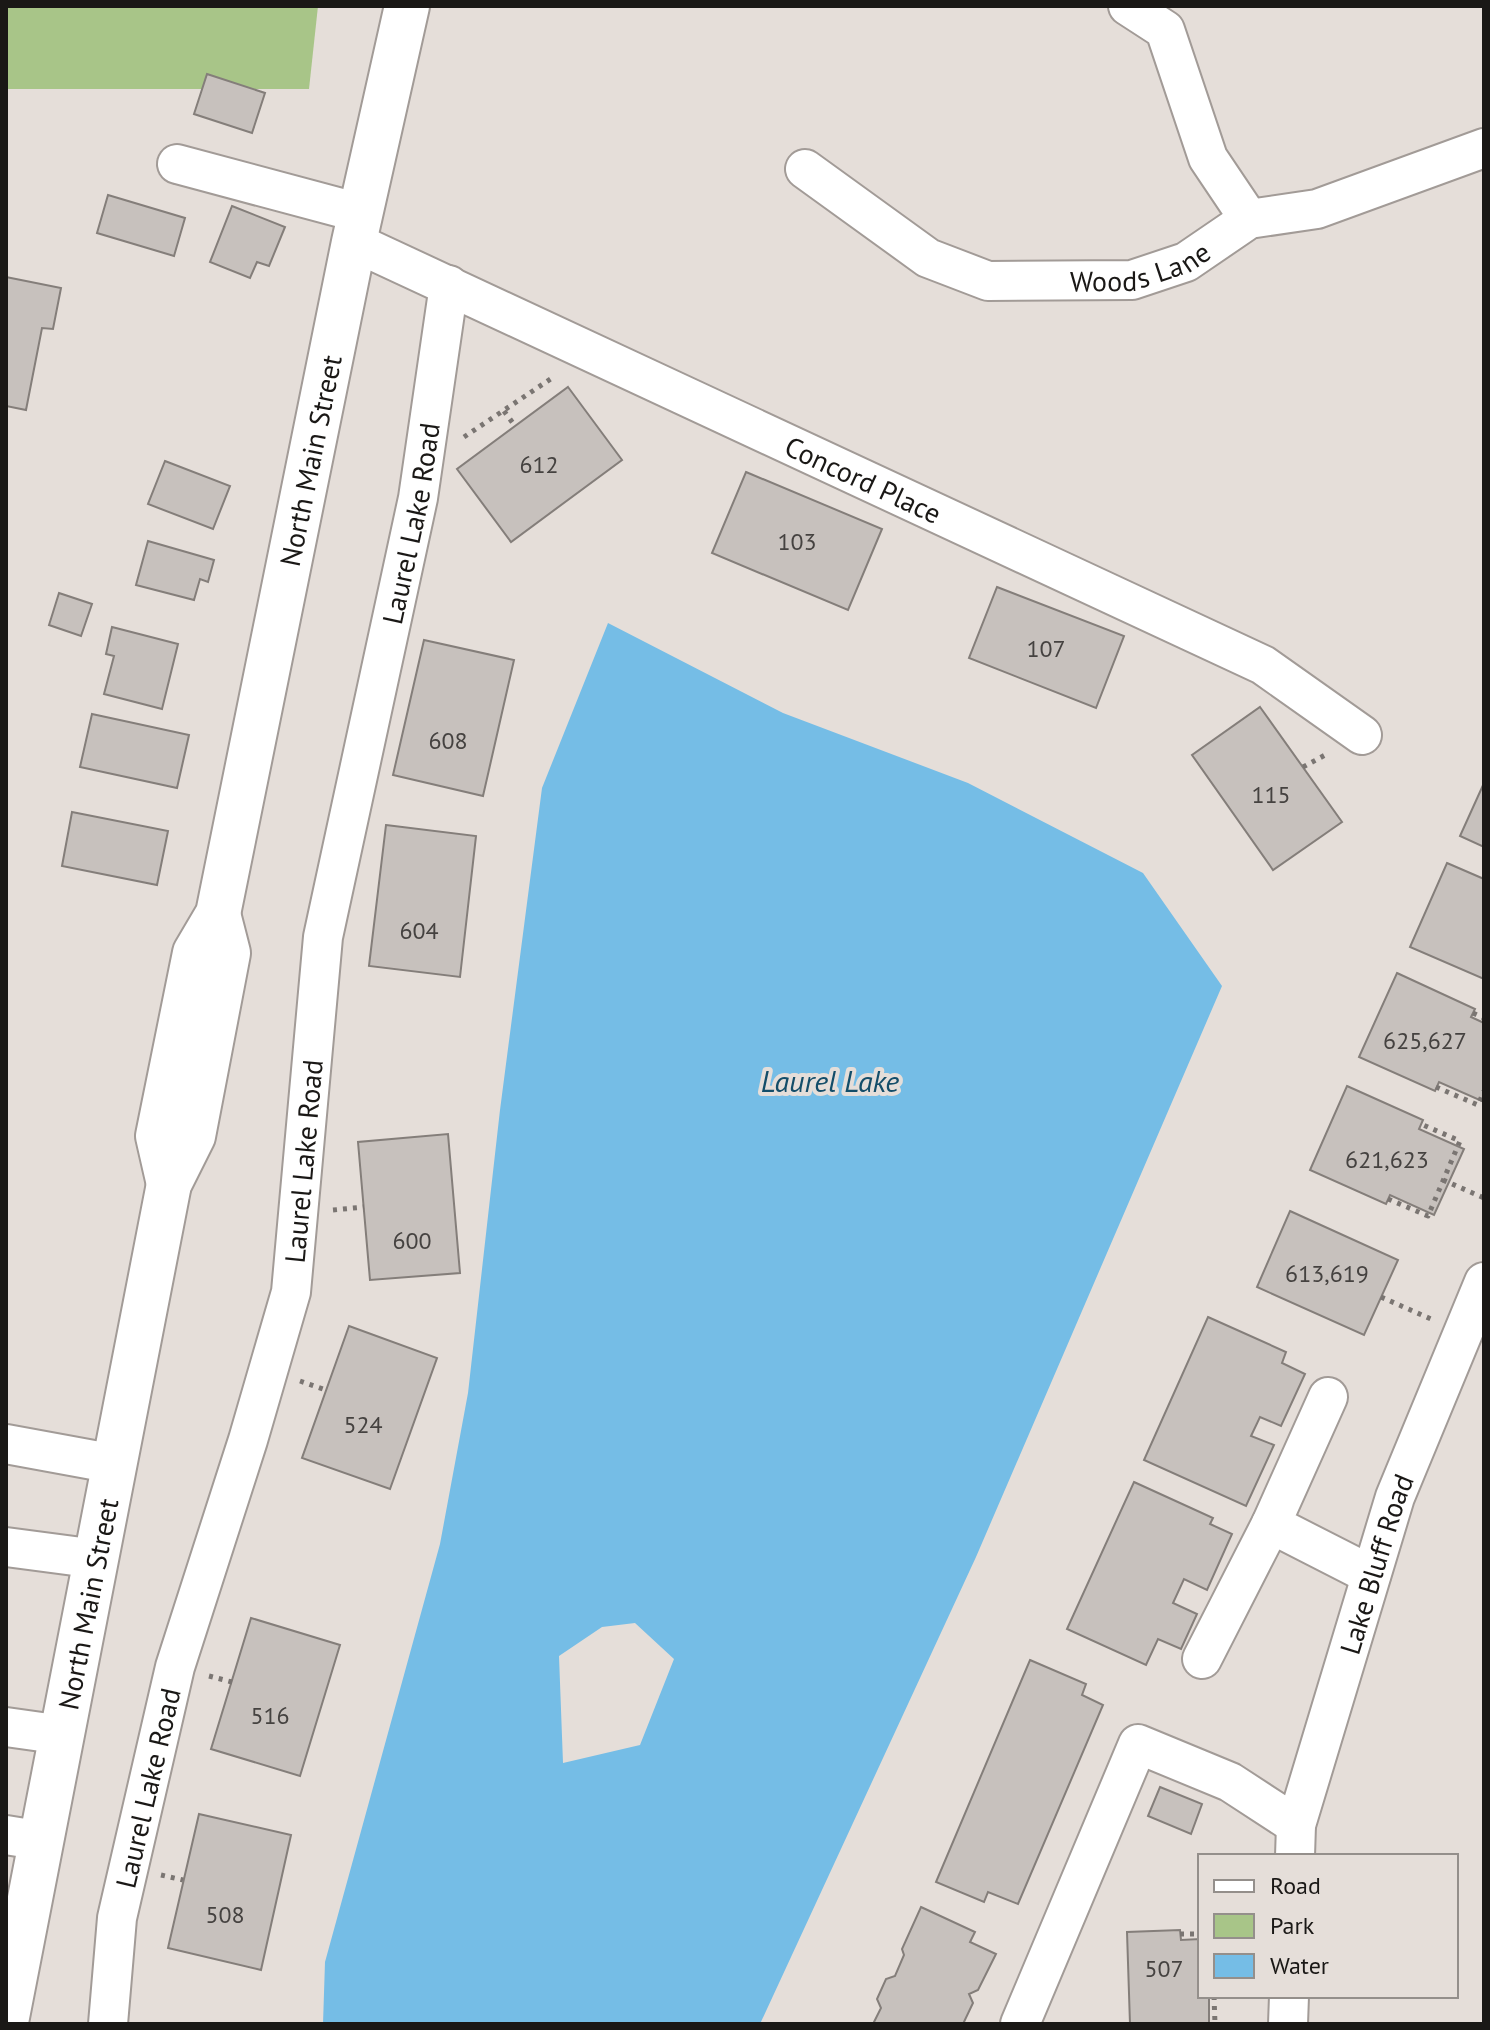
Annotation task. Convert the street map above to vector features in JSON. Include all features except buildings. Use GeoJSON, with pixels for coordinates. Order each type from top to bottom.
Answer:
{"type":"FeatureCollection","features":[{"type":"Feature","properties":{"kind":"main road","name":"North Main Street"},"geometry":{"type":"LineString","coordinates":[[6,2022],[24,1838],[63,1735],[169,1184],[193,1136],[228,953],[218,914],[357,227],[407,6]]}},
{"type":"Feature","properties":{"kind":"street"},"geometry":{"type":"LineString","coordinates":[[1128,6],[1171,18],[1208,158],[1249,219]]}},
{"type":"Feature","properties":{"kind":"street","name":"Woods Lane"},"geometry":{"type":"LineString","coordinates":[[805,169],[928,258],[988,281],[1132,280],[1186,262],[1249,219],[1317,209],[1484,148]]}},
{"type":"Feature","properties":{"kind":"street","name":"Concord Place"},"geometry":{"type":"LineString","coordinates":[[177,164],[357,227],[449,285],[1263,665],[1362,735]]}},
{"type":"Feature","properties":{"kind":"street","name":"Laurel Lake Road"},"geometry":{"type":"LineString","coordinates":[[108,2024],[117,1918],[175,1667],[248,1440],[291,1292],[323,937],[423,465],[449,285]]}},
{"type":"Feature","properties":{"kind":"street","name":"Lake Bluff Road"},"geometry":{"type":"LineString","coordinates":[[1295,1841],[1395,1497],[1484,1282]]}},
{"type":"Feature","properties":{"kind":"street"},"geometry":{"type":"LineString","coordinates":[[1202,1659],[1271,1524],[1328,1397]]}},
{"type":"Feature","properties":{"kind":"street"},"geometry":{"type":"LineString","coordinates":[[6,1444],[115,1464]]}},
{"type":"Feature","properties":{"kind":"street"},"geometry":{"type":"LineString","coordinates":[[1271,1524],[1371,1575]]}},
{"type":"Feature","properties":{"kind":"street"},"geometry":{"type":"LineString","coordinates":[[6,1547],[97,1559]]}},
{"type":"Feature","properties":{"kind":"street"},"geometry":{"type":"LineString","coordinates":[[6,1727],[63,1735]]}},
{"type":"Feature","properties":{"kind":"street"},"geometry":{"type":"LineString","coordinates":[[1020,2024],[1138,1744],[1230,1782],[1295,1841]]}},
{"type":"Feature","properties":{"kind":"street"},"geometry":{"type":"LineString","coordinates":[[1288,2024],[1289,1998]]}},
{"type":"Feature","properties":{"kind":"path"},"geometry":{"type":"LineString","coordinates":[[423,465],[592,352]]}},
{"type":"Feature","properties":{"kind":"path"},"geometry":{"type":"LineString","coordinates":[[503,411],[515,426]]}},
{"type":"Feature","properties":{"kind":"path"},"geometry":{"type":"LineString","coordinates":[[1473,1013],[1484,1018]]}},
{"type":"Feature","properties":{"kind":"path"},"geometry":{"type":"LineString","coordinates":[[1436,1087],[1478,1105],[1484,1091]]}},
{"type":"Feature","properties":{"kind":"path"},"geometry":{"type":"LineString","coordinates":[[1388,1199],[1428,1216],[1460,1141],[1421,1124]]}},
{"type":"Feature","properties":{"kind":"path"},"geometry":{"type":"LineString","coordinates":[[1443,1180],[1484,1198]]}},
{"type":"Feature","properties":{"kind":"path"},"geometry":{"type":"LineString","coordinates":[[1381,1297],[1463,1333]]}},
{"type":"Feature","properties":{"kind":"path"},"geometry":{"type":"LineString","coordinates":[[1180,1934],[1198,1934]]}},
{"type":"Feature","properties":{"kind":"path"},"geometry":{"type":"LineString","coordinates":[[1214,1998],[1215,2024]]}},
{"type":"Feature","properties":{"kind":"green space"},"geometry":{"type":"Polygon","coordinates":[[[6,6],[318,6],[309,89],[6,89],[6,6]]]}},
{"type":"Feature","properties":{"kind":"water","name":"Laurel Lake"},"geometry":{"type":"Polygon","coordinates":[[[608,623],[783,713],[968,783],[1143,873],[1222,986],[976,1557],[760,2024],[323,2024],[325,1962],[440,1544],[468,1393],[500,1110],[542,788],[608,623]],[[635,1623],[602,1627],[559,1656],[563,1763],[640,1745],[674,1659],[635,1623]]]}}]}
